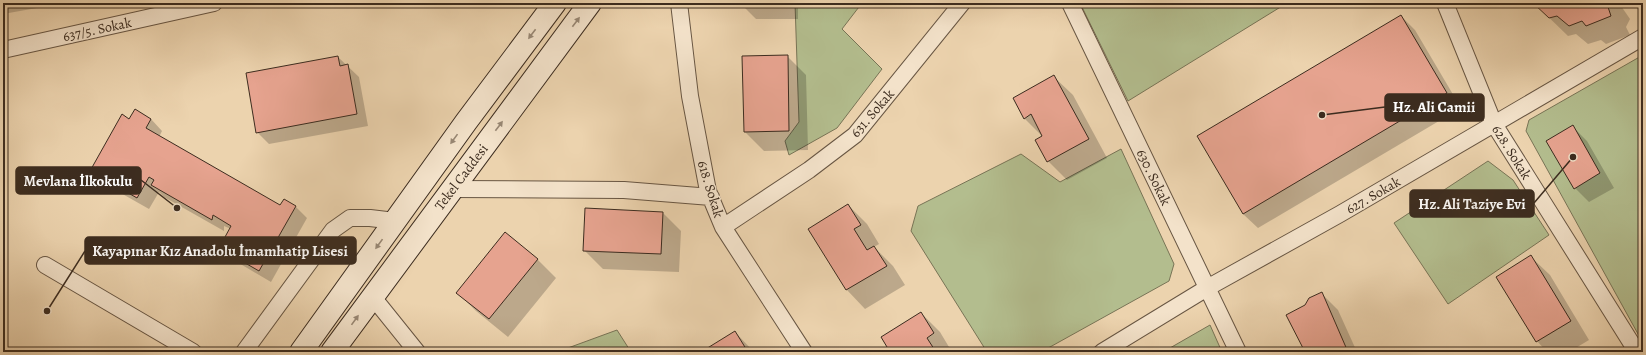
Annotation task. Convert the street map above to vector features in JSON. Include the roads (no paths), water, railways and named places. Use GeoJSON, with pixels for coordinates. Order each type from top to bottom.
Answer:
{"type":"FeatureCollection","features":[{"type":"Feature","properties":{"kind":"main road"},"geometry":{"type":"LineString","coordinates":[[301,352],[466,122],[555,3]]}},
{"type":"Feature","properties":{"kind":"main road","name":"Tekel Caddesi"},"geometry":{"type":"LineString","coordinates":[[332,352],[451,189],[590,3]]}},
{"type":"Feature","properties":{"kind":"street","name":"637/5. Sokak"},"geometry":{"type":"LineString","coordinates":[[3,50],[214,3]]}},
{"type":"Feature","properties":{"kind":"street","name":"618. Sokak"},"geometry":{"type":"LineString","coordinates":[[679,3],[690,96],[704,172],[711,197],[723,227],[804,352]]}},
{"type":"Feature","properties":{"kind":"street","name":"631. Sokak"},"geometry":{"type":"LineString","coordinates":[[723,227],[809,170],[855,135],[962,3]]}},
{"type":"Feature","properties":{"kind":"street","name":"630. Sokak"},"geometry":{"type":"LineString","coordinates":[[1070,3],[1238,352]]}},
{"type":"Feature","properties":{"kind":"street","name":"628. Sokak"},"geometry":{"type":"LineString","coordinates":[[1446,3],[1494,124],[1637,352]]}},
{"type":"Feature","properties":{"kind":"street","name":"627. Sokak"},"geometry":{"type":"LineString","coordinates":[[1102,352],[1207,288],[1340,214],[1643,37]]}},
{"type":"Feature","properties":{"kind":"street"},"geometry":{"type":"LineString","coordinates":[[451,189],[624,190],[711,197]]}},
{"type":"Feature","properties":{"kind":"street"},"geometry":{"type":"LineString","coordinates":[[244,352],[333,230],[350,218],[370,218],[395,221]]}},
{"type":"Feature","properties":{"kind":"street"},"geometry":{"type":"LineString","coordinates":[[45,265],[193,352]]}},
{"type":"Feature","properties":{"kind":"street"},"geometry":{"type":"LineString","coordinates":[[372,296],[417,352]]}},
{"type":"Feature","properties":{"kind":"place","name":"Hz. Ali Camii"},"geometry":{"type":"Point","coordinates":[1322,115]}},
{"type":"Feature","properties":{"kind":"place","name":"Hz. Ali Taziye Evi"},"geometry":{"type":"Point","coordinates":[1573,157]}},
{"type":"Feature","properties":{"kind":"place","name":"Mevlana İlkokulu"},"geometry":{"type":"Point","coordinates":[177,208]}},
{"type":"Feature","properties":{"kind":"place","name":"Kayapınar Kız Anadolu İmamhatip Lisesi"},"geometry":{"type":"Point","coordinates":[47,311]}}]}
